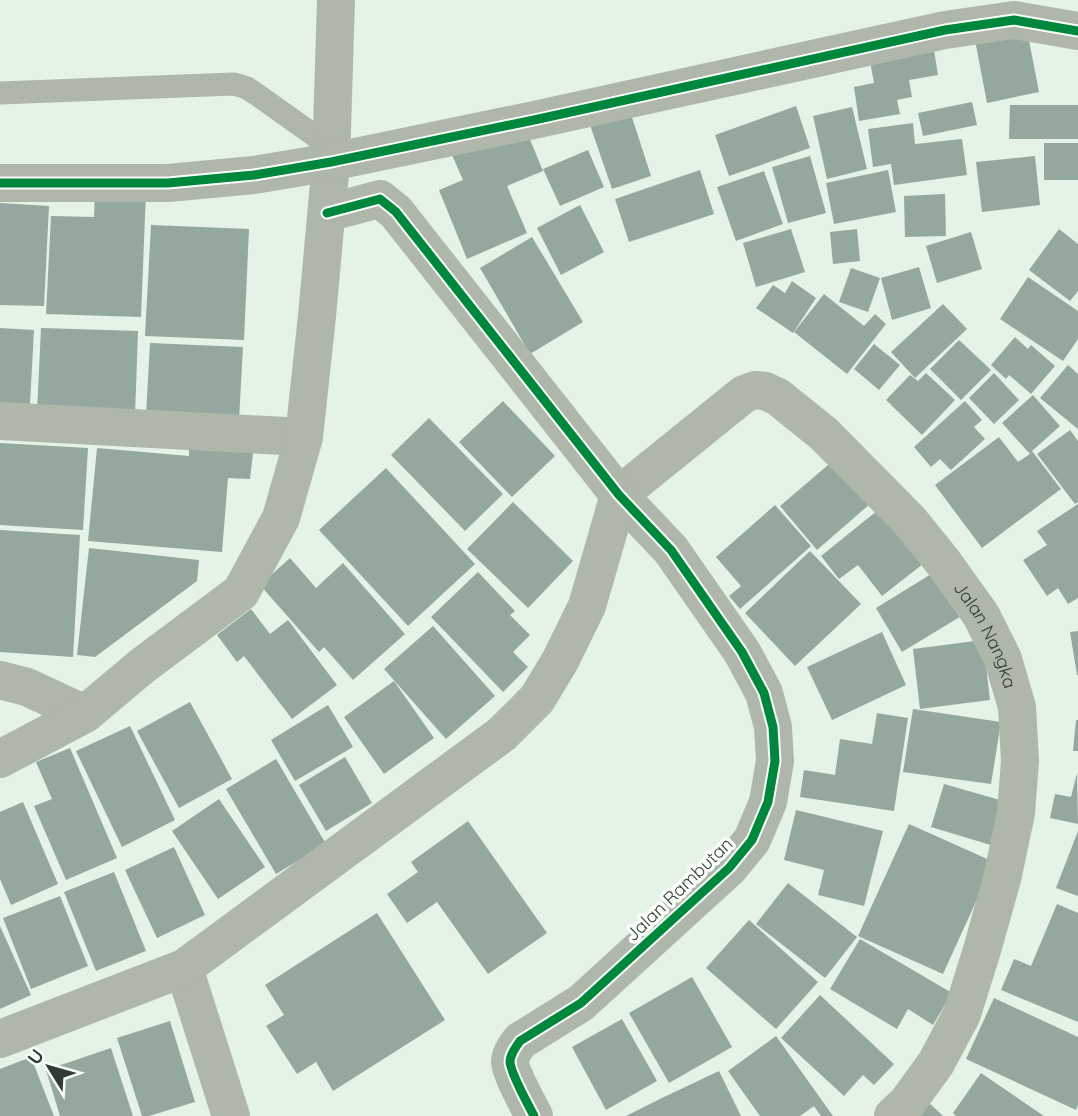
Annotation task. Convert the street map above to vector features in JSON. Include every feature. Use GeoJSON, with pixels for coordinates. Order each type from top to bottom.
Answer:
{"type":"FeatureCollection","features":[{"type":"Feature","properties":{"kind":"street"},"geometry":{"type":"LineString","coordinates":[[0,759],[85,714],[142,666],[241,593],[281,518],[304,437],[327,213],[336,0]]}},
{"type":"Feature","properties":{"kind":"street"},"geometry":{"type":"LineString","coordinates":[[0,183],[169,183],[254,175],[331,155],[548,117],[945,30],[1015,10],[1078,31]]}},
{"type":"Feature","properties":{"kind":"street","name":"Jalan Rambutan"},"geometry":{"type":"LineString","coordinates":[[327,213],[380,199],[396,212],[618,495],[671,550],[742,652],[764,693],[773,727],[775,761],[768,802],[752,840],[729,868],[581,1003],[520,1041],[514,1050],[510,1061],[513,1072],[534,1116]]}},
{"type":"Feature","properties":{"kind":"street","name":"Jalan Nangka"},"geometry":{"type":"LineString","coordinates":[[618,495],[744,394],[755,390],[765,391],[778,397],[824,434],[908,520],[943,562],[981,615],[1003,659],[1017,707],[1020,761],[1016,813],[1002,879],[962,1014],[936,1063],[907,1104],[893,1116]]}},
{"type":"Feature","properties":{"kind":"street"},"geometry":{"type":"LineString","coordinates":[[0,421],[304,437]]}},
{"type":"Feature","properties":{"kind":"street"},"geometry":{"type":"LineString","coordinates":[[0,1039],[184,968],[502,734],[537,699],[561,661],[587,606],[618,495]]}},
{"type":"Feature","properties":{"kind":"street"},"geometry":{"type":"LineString","coordinates":[[0,680],[27,687],[85,714]]}},
{"type":"Feature","properties":{"kind":"street"},"geometry":{"type":"LineString","coordinates":[[184,968],[231,1116]]}},
{"type":"Feature","properties":{"kind":"lane"},"geometry":{"type":"LineString","coordinates":[[0,93],[234,84],[259,96],[331,155]]}},
{"type":"Feature","properties":{"kind":"building"},"geometry":{"type":"Polygon","coordinates":[[[1027,30],[1039,92],[987,103],[975,40],[1027,30]]]}},
{"type":"Feature","properties":{"kind":"building"},"geometry":{"type":"Polygon","coordinates":[[[933,44],[938,75],[909,80],[912,97],[897,100],[900,114],[859,121],[854,87],[874,83],[869,56],[933,44]]]}},
{"type":"Feature","properties":{"kind":"building"},"geometry":{"type":"Polygon","coordinates":[[[972,102],[977,125],[923,136],[918,113],[972,102]]]}},
{"type":"Feature","properties":{"kind":"building"},"geometry":{"type":"Polygon","coordinates":[[[1010,105],[1078,105],[1078,139],[1009,139],[1010,105]]]}},
{"type":"Feature","properties":{"kind":"building"},"geometry":{"type":"Polygon","coordinates":[[[796,106],[810,148],[729,176],[715,135],[796,106]]]}},
{"type":"Feature","properties":{"kind":"building"},"geometry":{"type":"Polygon","coordinates":[[[852,107],[867,169],[827,179],[813,116],[852,107]]]}},
{"type":"Feature","properties":{"kind":"building"},"geometry":{"type":"Polygon","coordinates":[[[630,111],[651,176],[612,189],[590,125],[630,111]]]}},
{"type":"Feature","properties":{"kind":"building"},"geometry":{"type":"Polygon","coordinates":[[[913,123],[915,144],[962,139],[967,175],[894,185],[891,164],[873,167],[868,129],[913,123]]]}},
{"type":"Feature","properties":{"kind":"building"},"geometry":{"type":"Polygon","coordinates":[[[524,125],[543,171],[507,186],[527,233],[467,259],[439,190],[463,180],[452,155],[524,125]]]}},
{"type":"Feature","properties":{"kind":"building"},"geometry":{"type":"Polygon","coordinates":[[[1044,143],[1078,143],[1078,180],[1044,180],[1044,143]]]}},
{"type":"Feature","properties":{"kind":"building"},"geometry":{"type":"Polygon","coordinates":[[[588,150],[604,187],[560,206],[543,169],[588,150]]]}},
{"type":"Feature","properties":{"kind":"building"},"geometry":{"type":"Polygon","coordinates":[[[810,156],[826,213],[788,223],[772,167],[810,156]]]}},
{"type":"Feature","properties":{"kind":"building"},"geometry":{"type":"Polygon","coordinates":[[[1035,156],[1040,205],[982,212],[976,162],[1035,156]]]}},
{"type":"Feature","properties":{"kind":"building"},"geometry":{"type":"Polygon","coordinates":[[[700,170],[714,214],[629,242],[615,199],[700,170]]]}},
{"type":"Feature","properties":{"kind":"building"},"geometry":{"type":"Polygon","coordinates":[[[888,170],[896,212],[834,224],[826,183],[888,170]]]}},
{"type":"Feature","properties":{"kind":"building"},"geometry":{"type":"Polygon","coordinates":[[[764,171],[783,224],[736,241],[717,187],[764,171]]]}},
{"type":"Feature","properties":{"kind":"building"},"geometry":{"type":"Polygon","coordinates":[[[95,189],[146,191],[141,317],[46,314],[51,216],[94,217],[95,189]]]}},
{"type":"Feature","properties":{"kind":"building"},"geometry":{"type":"Polygon","coordinates":[[[945,194],[946,236],[905,237],[904,196],[945,194]]]}},
{"type":"Feature","properties":{"kind":"building"},"geometry":{"type":"Polygon","coordinates":[[[0,203],[49,206],[44,306],[0,305],[0,203]]]}},
{"type":"Feature","properties":{"kind":"building"},"geometry":{"type":"Polygon","coordinates":[[[580,205],[604,252],[561,275],[537,228],[580,205]]]}},
{"type":"Feature","properties":{"kind":"building"},"geometry":{"type":"Polygon","coordinates":[[[151,225],[249,229],[244,340],[145,336],[151,225]]]}},
{"type":"Feature","properties":{"kind":"building"},"geometry":{"type":"Polygon","coordinates":[[[791,229],[805,272],[756,287],[743,243],[791,229]]]}},
{"type":"Feature","properties":{"kind":"building"},"geometry":{"type":"Polygon","coordinates":[[[857,229],[860,261],[833,264],[830,232],[857,229]]]}},
{"type":"Feature","properties":{"kind":"building"},"geometry":{"type":"Polygon","coordinates":[[[1059,229],[1078,244],[1078,291],[1070,301],[1029,270],[1059,229]]]}},
{"type":"Feature","properties":{"kind":"building"},"geometry":{"type":"Polygon","coordinates":[[[971,232],[982,269],[937,283],[926,246],[971,232]]]}},
{"type":"Feature","properties":{"kind":"building"},"geometry":{"type":"Polygon","coordinates":[[[532,237],[583,322],[530,354],[480,268],[532,237]]]}},
{"type":"Feature","properties":{"kind":"building"},"geometry":{"type":"Polygon","coordinates":[[[919,267],[931,308],[892,320],[881,278],[919,267]]]}},
{"type":"Feature","properties":{"kind":"building"},"geometry":{"type":"Polygon","coordinates":[[[851,268],[880,278],[868,312],[839,302],[851,268]]]}},
{"type":"Feature","properties":{"kind":"building"},"geometry":{"type":"Polygon","coordinates":[[[1028,277],[1078,311],[1078,339],[1063,361],[1000,319],[1028,277]]]}},
{"type":"Feature","properties":{"kind":"building"},"geometry":{"type":"Polygon","coordinates":[[[792,281],[816,298],[793,333],[756,308],[773,285],[785,293],[792,281]]]}},
{"type":"Feature","properties":{"kind":"building"},"geometry":{"type":"Polygon","coordinates":[[[824,294],[864,326],[875,314],[886,324],[847,374],[794,332],[824,294]]]}},
{"type":"Feature","properties":{"kind":"building"},"geometry":{"type":"Polygon","coordinates":[[[943,304],[967,329],[915,378],[891,352],[943,304]]]}},
{"type":"Feature","properties":{"kind":"building"},"geometry":{"type":"Polygon","coordinates":[[[0,328],[34,330],[30,404],[0,403],[0,328]]]}},
{"type":"Feature","properties":{"kind":"building"},"geometry":{"type":"Polygon","coordinates":[[[41,328],[138,331],[135,416],[37,412],[41,328]]]}},
{"type":"Feature","properties":{"kind":"building"},"geometry":{"type":"Polygon","coordinates":[[[1015,337],[1028,349],[1031,345],[1055,366],[1031,394],[1009,375],[1006,379],[991,365],[1015,337]]]}},
{"type":"Feature","properties":{"kind":"building"},"geometry":{"type":"Polygon","coordinates":[[[959,340],[991,370],[961,400],[930,369],[959,340]]]}},
{"type":"Feature","properties":{"kind":"building"},"geometry":{"type":"Polygon","coordinates":[[[150,343],[243,347],[239,420],[146,415],[150,343]]]}},
{"type":"Feature","properties":{"kind":"building"},"geometry":{"type":"Polygon","coordinates":[[[874,344],[900,365],[879,390],[854,369],[874,344]]]}},
{"type":"Feature","properties":{"kind":"building"},"geometry":{"type":"Polygon","coordinates":[[[1068,365],[1078,374],[1078,429],[1040,398],[1068,365]]]}},
{"type":"Feature","properties":{"kind":"building"},"geometry":{"type":"Polygon","coordinates":[[[926,373],[955,400],[922,435],[886,400],[910,375],[918,381],[926,373]]]}},
{"type":"Feature","properties":{"kind":"building"},"geometry":{"type":"Polygon","coordinates":[[[994,373],[1019,400],[994,424],[969,398],[994,373]]]}},
{"type":"Feature","properties":{"kind":"building"},"geometry":{"type":"Polygon","coordinates":[[[1033,395],[1060,426],[1032,451],[1061,489],[982,548],[935,485],[999,437],[1018,462],[1030,454],[1002,423],[1033,395]]]}},
{"type":"Feature","properties":{"kind":"building"},"geometry":{"type":"Polygon","coordinates":[[[503,401],[555,456],[512,497],[459,442],[503,401]]]}},
{"type":"Feature","properties":{"kind":"building"},"geometry":{"type":"Polygon","coordinates":[[[965,401],[982,420],[974,427],[985,439],[951,470],[940,459],[931,467],[914,447],[965,401]]]}},
{"type":"Feature","properties":{"kind":"building"},"geometry":{"type":"Polygon","coordinates":[[[429,418],[503,494],[465,531],[391,455],[429,418]]]}},
{"type":"Feature","properties":{"kind":"building"},"geometry":{"type":"Polygon","coordinates":[[[1070,430],[1078,441],[1078,502],[1075,504],[1037,454],[1070,430]]]}},
{"type":"Feature","properties":{"kind":"building"},"geometry":{"type":"Polygon","coordinates":[[[0,443],[88,448],[83,530],[0,525],[0,443]]]}},
{"type":"Feature","properties":{"kind":"building"},"geometry":{"type":"Polygon","coordinates":[[[189,447],[253,453],[250,479],[228,478],[222,552],[88,541],[97,448],[189,456],[189,447]]]}},
{"type":"Feature","properties":{"kind":"building"},"geometry":{"type":"Polygon","coordinates":[[[841,454],[878,497],[817,550],[780,506],[841,454]]]}},
{"type":"Feature","properties":{"kind":"building"},"geometry":{"type":"Polygon","coordinates":[[[386,468],[475,564],[408,626],[319,530],[386,468]]]}},
{"type":"Feature","properties":{"kind":"building"},"geometry":{"type":"Polygon","coordinates":[[[513,502],[573,561],[528,608],[467,549],[513,502]]]}},
{"type":"Feature","properties":{"kind":"building"},"geometry":{"type":"Polygon","coordinates":[[[888,502],[932,557],[882,596],[858,565],[839,579],[821,556],[888,502]]]}},
{"type":"Feature","properties":{"kind":"building"},"geometry":{"type":"Polygon","coordinates":[[[1078,504],[1078,598],[1068,604],[1058,588],[1047,596],[1023,560],[1047,545],[1037,531],[1078,504]]]}},
{"type":"Feature","properties":{"kind":"building"},"geometry":{"type":"Polygon","coordinates":[[[775,505],[811,546],[740,609],[729,596],[741,586],[716,557],[775,505]]]}},
{"type":"Feature","properties":{"kind":"building"},"geometry":{"type":"Polygon","coordinates":[[[0,530],[80,535],[73,657],[0,652],[0,530]]]}},
{"type":"Feature","properties":{"kind":"building"},"geometry":{"type":"Polygon","coordinates":[[[89,548],[199,560],[197,581],[95,657],[77,655],[89,548]]]}},
{"type":"Feature","properties":{"kind":"building"},"geometry":{"type":"Polygon","coordinates":[[[810,551],[861,604],[795,666],[745,613],[810,551]]]}},
{"type":"Feature","properties":{"kind":"building"},"geometry":{"type":"Polygon","coordinates":[[[290,558],[316,588],[343,563],[405,634],[353,680],[324,647],[319,652],[260,585],[290,558]]]}},
{"type":"Feature","properties":{"kind":"building"},"geometry":{"type":"Polygon","coordinates":[[[941,568],[968,612],[902,652],[876,608],[941,568]]]}},
{"type":"Feature","properties":{"kind":"building"},"geometry":{"type":"Polygon","coordinates":[[[478,572],[515,611],[510,615],[530,635],[513,652],[528,667],[503,692],[431,617],[478,572]]]}},
{"type":"Feature","properties":{"kind":"building"},"geometry":{"type":"Polygon","coordinates":[[[251,609],[270,634],[288,620],[337,685],[292,719],[244,656],[237,662],[217,635],[251,609]]]}},
{"type":"Feature","properties":{"kind":"building"},"geometry":{"type":"Polygon","coordinates":[[[433,626],[495,696],[446,739],[384,669],[433,626]]]}},
{"type":"Feature","properties":{"kind":"building"},"geometry":{"type":"Polygon","coordinates":[[[1078,631],[1078,675],[1077,675],[1070,632],[1078,631]]]}},
{"type":"Feature","properties":{"kind":"building"},"geometry":{"type":"Polygon","coordinates":[[[882,632],[906,685],[832,720],[807,667],[882,632]]]}},
{"type":"Feature","properties":{"kind":"building"},"geometry":{"type":"Polygon","coordinates":[[[983,640],[990,700],[920,709],[913,649],[983,640]]]}},
{"type":"Feature","properties":{"kind":"building"},"geometry":{"type":"Polygon","coordinates":[[[394,681],[434,738],[384,774],[344,717],[394,681]]]}},
{"type":"Feature","properties":{"kind":"building"},"geometry":{"type":"Polygon","coordinates":[[[190,702],[232,779],[179,808],[137,731],[190,702]]]}},
{"type":"Feature","properties":{"kind":"building"},"geometry":{"type":"Polygon","coordinates":[[[328,705],[353,747],[295,781],[271,740],[328,705]]]}},
{"type":"Feature","properties":{"kind":"building"},"geometry":{"type":"Polygon","coordinates":[[[913,709],[1001,722],[991,784],[903,772],[913,709]]]}},
{"type":"Feature","properties":{"kind":"building"},"geometry":{"type":"Polygon","coordinates":[[[877,713],[908,718],[894,811],[800,797],[804,770],[835,775],[840,739],[872,744],[877,713]]]}},
{"type":"Feature","properties":{"kind":"building"},"geometry":{"type":"Polygon","coordinates":[[[1076,720],[1078,751],[1073,751],[1076,720]]]}},
{"type":"Feature","properties":{"kind":"building"},"geometry":{"type":"Polygon","coordinates":[[[130,726],[175,820],[122,847],[76,751],[130,726]]]}},
{"type":"Feature","properties":{"kind":"building"},"geometry":{"type":"Polygon","coordinates":[[[70,748],[117,858],[66,880],[34,806],[52,799],[36,762],[70,748]]]}},
{"type":"Feature","properties":{"kind":"building"},"geometry":{"type":"Polygon","coordinates":[[[345,757],[372,803],[326,831],[299,785],[345,757]]]}},
{"type":"Feature","properties":{"kind":"building"},"geometry":{"type":"Polygon","coordinates":[[[276,759],[326,844],[276,874],[226,789],[276,759]]]}},
{"type":"Feature","properties":{"kind":"building"},"geometry":{"type":"Polygon","coordinates":[[[1077,773],[1078,824],[1050,818],[1055,794],[1071,797],[1077,773]]]}},
{"type":"Feature","properties":{"kind":"building"},"geometry":{"type":"Polygon","coordinates":[[[944,784],[1007,802],[994,846],[931,827],[944,784]]]}},
{"type":"Feature","properties":{"kind":"building"},"geometry":{"type":"Polygon","coordinates":[[[219,799],[265,867],[218,899],[172,831],[219,799]]]}},
{"type":"Feature","properties":{"kind":"building"},"geometry":{"type":"Polygon","coordinates":[[[23,802],[58,884],[11,905],[0,879],[0,812],[23,802]]]}},
{"type":"Feature","properties":{"kind":"building"},"geometry":{"type":"Polygon","coordinates":[[[796,810],[883,831],[864,906],[818,895],[824,870],[784,860],[796,810]]]}},
{"type":"Feature","properties":{"kind":"building"},"geometry":{"type":"Polygon","coordinates":[[[468,821],[547,933],[488,974],[437,902],[407,923],[387,894],[418,872],[411,862],[468,821]]]}},
{"type":"Feature","properties":{"kind":"building"},"geometry":{"type":"Polygon","coordinates":[[[909,824],[994,862],[943,974],[858,936],[909,824]]]}},
{"type":"Feature","properties":{"kind":"building"},"geometry":{"type":"Polygon","coordinates":[[[1078,831],[1078,896],[1056,888],[1078,831]]]}},
{"type":"Feature","properties":{"kind":"building"},"geometry":{"type":"Polygon","coordinates":[[[174,847],[205,915],[157,938],[125,870],[174,847]]]}},
{"type":"Feature","properties":{"kind":"building"},"geometry":{"type":"Polygon","coordinates":[[[114,872],[146,951],[96,971],[64,892],[114,872]]]}},
{"type":"Feature","properties":{"kind":"building"},"geometry":{"type":"Polygon","coordinates":[[[788,883],[857,937],[825,978],[756,924],[788,883]]]}},
{"type":"Feature","properties":{"kind":"building"},"geometry":{"type":"Polygon","coordinates":[[[60,896],[88,966],[31,989],[3,918],[60,896]]]}},
{"type":"Feature","properties":{"kind":"building"},"geometry":{"type":"Polygon","coordinates":[[[1057,904],[1078,913],[1078,1022],[1001,990],[1014,959],[1031,966],[1057,904]]]}},
{"type":"Feature","properties":{"kind":"building"},"geometry":{"type":"Polygon","coordinates":[[[377,913],[445,1020],[333,1091],[316,1062],[297,1074],[266,1026],[284,1015],[265,985],[377,913]]]}},
{"type":"Feature","properties":{"kind":"building"},"geometry":{"type":"Polygon","coordinates":[[[749,920],[818,982],[776,1029],[706,968],[749,920]]]}},
{"type":"Feature","properties":{"kind":"building"},"geometry":{"type":"Polygon","coordinates":[[[0,926],[31,995],[0,1009],[0,926]]]}},
{"type":"Feature","properties":{"kind":"building"},"geometry":{"type":"Polygon","coordinates":[[[860,939],[952,993],[933,1025],[908,1009],[897,1029],[830,989],[860,939]]]}},
{"type":"Feature","properties":{"kind":"building"},"geometry":{"type":"Polygon","coordinates":[[[692,977],[732,1047],[669,1083],[629,1013],[692,977]]]}},
{"type":"Feature","properties":{"kind":"building"},"geometry":{"type":"Polygon","coordinates":[[[820,995],[894,1064],[874,1085],[863,1075],[844,1096],[781,1038],[820,995]]]}},
{"type":"Feature","properties":{"kind":"building"},"geometry":{"type":"Polygon","coordinates":[[[994,998],[1078,1037],[1076,1110],[966,1059],[994,998]]]}},
{"type":"Feature","properties":{"kind":"building"},"geometry":{"type":"Polygon","coordinates":[[[622,1019],[657,1081],[606,1110],[572,1047],[622,1019]]]}},
{"type":"Feature","properties":{"kind":"building"},"geometry":{"type":"Polygon","coordinates":[[[170,1021],[195,1102],[142,1116],[117,1038],[170,1021]]]}},
{"type":"Feature","properties":{"kind":"building"},"geometry":{"type":"Polygon","coordinates":[[[776,1036],[833,1116],[821,1116],[814,1106],[800,1116],[760,1116],[728,1071],[776,1036]]]}},
{"type":"Feature","properties":{"kind":"building"},"geometry":{"type":"Polygon","coordinates":[[[111,1048],[133,1116],[60,1116],[46,1070],[111,1048]]]}},
{"type":"Feature","properties":{"kind":"building"},"geometry":{"type":"Polygon","coordinates":[[[31,1057],[54,1116],[0,1116],[0,1069],[31,1057]]]}},
{"type":"Feature","properties":{"kind":"building"},"geometry":{"type":"Polygon","coordinates":[[[719,1071],[741,1116],[626,1116],[664,1097],[719,1071]]]}},
{"type":"Feature","properties":{"kind":"building"},"geometry":{"type":"Polygon","coordinates":[[[981,1073],[1044,1116],[956,1116],[953,1113],[981,1073]]]}},
{"type":"Feature","properties":{"kind":"building"},"geometry":{"type":"Polygon","coordinates":[[[926,1100],[943,1116],[910,1116],[926,1100]]]}},
{"type":"Feature","properties":{"kind":"cycle path"},"geometry":{"type":"LineString","coordinates":[[0,183],[168,183],[254,175],[534,120],[945,30],[1014,20],[1078,31]]}},
{"type":"Feature","properties":{"kind":"cycle path"},"geometry":{"type":"LineString","coordinates":[[327,213],[380,199],[396,212],[619,495],[671,550],[742,652],[764,693],[773,727],[775,761],[768,802],[752,840],[729,868],[581,1003],[520,1041],[515,1048],[510,1059],[511,1067],[534,1116]]}}]}
